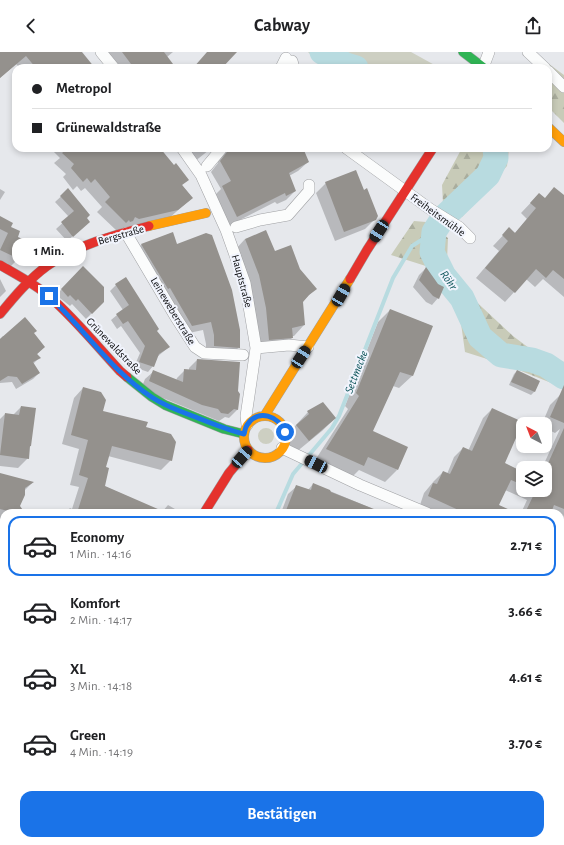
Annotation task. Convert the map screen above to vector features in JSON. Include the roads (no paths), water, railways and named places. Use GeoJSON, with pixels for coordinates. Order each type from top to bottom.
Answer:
{"type":"FeatureCollection","features":[{"type":"Feature","properties":{"kind":"street"},"geometry":{"type":"LineString","coordinates":[[101,52],[111,64]]}},
{"type":"Feature","properties":{"kind":"street"},"geometry":{"type":"LineString","coordinates":[[462,52],[478,64]]}},
{"type":"Feature","properties":{"kind":"street"},"geometry":{"type":"LineString","coordinates":[[484,64],[489,52]]}},
{"type":"Feature","properties":{"kind":"street"},"geometry":{"type":"LineString","coordinates":[[528,52],[541,64]]}},
{"type":"Feature","properties":{"kind":"street"},"geometry":{"type":"LineString","coordinates":[[552,75],[564,87]]}},
{"type":"Feature","properties":{"kind":"street"},"geometry":{"type":"LineString","coordinates":[[552,131],[564,142]]}},
{"type":"Feature","properties":{"kind":"street","name":"Hauptstraße"},"geometry":{"type":"LineString","coordinates":[[185,152],[202,175],[238,259],[245,283],[256,348],[245,430]]}},
{"type":"Feature","properties":{"kind":"street"},"geometry":{"type":"LineString","coordinates":[[207,166],[219,152]]}},
{"type":"Feature","properties":{"kind":"street","name":"Freiheitsmühle"},"geometry":{"type":"LineString","coordinates":[[351,152],[430,209],[457,226],[470,238]]}},
{"type":"Feature","properties":{"kind":"street"},"geometry":{"type":"LineString","coordinates":[[265,415],[429,152]]}},
{"type":"Feature","properties":{"kind":"street"},"geometry":{"type":"LineString","coordinates":[[236,226],[288,215],[309,191],[309,185]]}},
{"type":"Feature","properties":{"kind":"street","name":"Bergstraße"},"geometry":{"type":"LineString","coordinates":[[0,314],[29,281],[64,255],[89,244],[206,213],[217,208]]}},
{"type":"Feature","properties":{"kind":"street","name":"Leineweberstraße"},"geometry":{"type":"LineString","coordinates":[[126,233],[195,347],[204,353],[243,355]]}},
{"type":"Feature","properties":{"kind":"street","name":"Grünewaldstraße"},"geometry":{"type":"LineString","coordinates":[[0,265],[29,281],[49,296],[120,371],[152,397],[165,405],[224,429],[245,430]]}},
{"type":"Feature","properties":{"kind":"street"},"geometry":{"type":"LineString","coordinates":[[256,348],[289,346],[308,347]]}},
{"type":"Feature","properties":{"kind":"street"},"geometry":{"type":"LineString","coordinates":[[265,415],[278,420],[283,426],[286,439],[282,448],[277,454],[265,458],[258,457],[248,450],[244,441],[245,430],[252,420],[258,416],[265,415]]}},
{"type":"Feature","properties":{"kind":"street"},"geometry":{"type":"LineString","coordinates":[[282,448],[418,509]]}},
{"type":"Feature","properties":{"kind":"street"},"geometry":{"type":"LineString","coordinates":[[206,509],[229,473],[248,450]]}},
{"type":"Feature","properties":{"kind":"waterway","name":"Röhr"},"geometry":{"type":"LineString","coordinates":[[322,52],[344,64]]}},
{"type":"Feature","properties":{"kind":"waterway","name":"Röhr"},"geometry":{"type":"LineString","coordinates":[[495,152],[496,158],[488,175],[443,218],[434,232],[432,252],[444,276],[462,298],[480,337],[501,355],[532,360],[546,365],[564,377]]}},
{"type":"Feature","properties":{"kind":"waterway","name":"Settmecke"},"geometry":{"type":"LineString","coordinates":[[278,509],[293,474],[332,428],[339,416],[393,278],[412,246],[434,232]]}}]}
